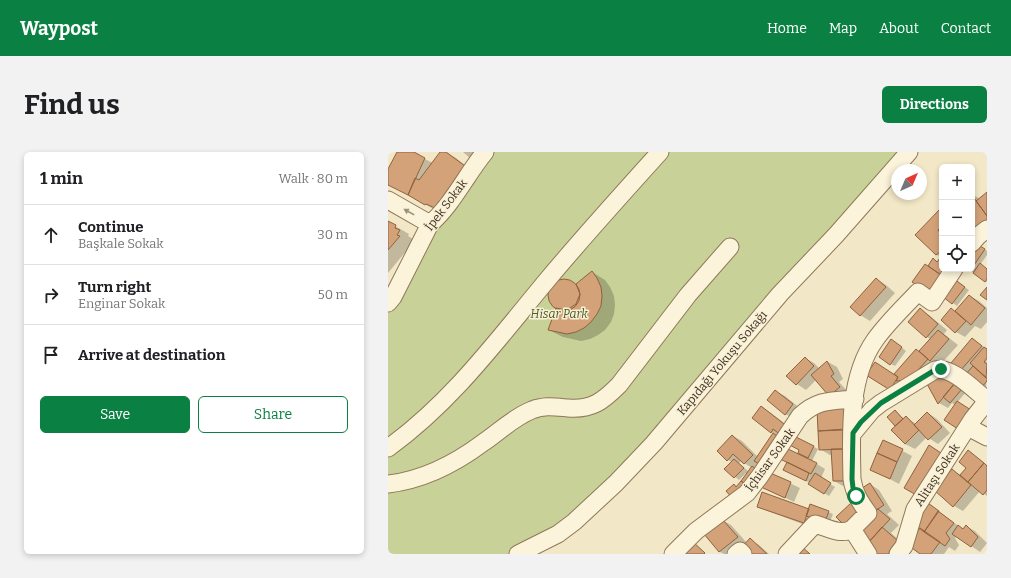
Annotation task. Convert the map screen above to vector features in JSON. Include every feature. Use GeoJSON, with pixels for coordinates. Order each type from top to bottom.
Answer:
{"type":"FeatureCollection","features":[{"type":"Feature","properties":{"kind":"street","name":"İpek Sokak"},"geometry":{"type":"LineString","coordinates":[[388,303],[393,297],[430,224],[437,218],[455,195],[486,152]]}},
{"type":"Feature","properties":{"kind":"street"},"geometry":{"type":"LineString","coordinates":[[388,448],[448,397],[474,370],[548,280],[660,152]]}},
{"type":"Feature","properties":{"kind":"street","name":"Kapıdağı Yokuşu Sokağı"},"geometry":{"type":"LineString","coordinates":[[518,554],[558,534],[574,522],[616,483],[654,443],[780,294],[836,235],[909,152]]}},
{"type":"Feature","properties":{"kind":"street"},"geometry":{"type":"LineString","coordinates":[[388,200],[430,224]]}},
{"type":"Feature","properties":{"kind":"street"},"geometry":{"type":"LineString","coordinates":[[975,240],[987,230]]}},
{"type":"Feature","properties":{"kind":"street"},"geometry":{"type":"LineString","coordinates":[[388,484],[399,483],[421,477],[458,461],[515,419],[534,409],[557,407],[581,408],[600,402],[619,385],[688,295],[730,247]]}},
{"type":"Feature","properties":{"kind":"street"},"geometry":{"type":"LineString","coordinates":[[787,554],[815,524],[840,531],[847,531],[852,529],[868,513],[856,496],[853,488],[853,433],[855,399],[859,373],[866,356],[884,328],[918,292],[932,302],[952,272]]}},
{"type":"Feature","properties":{"kind":"street"},"geometry":{"type":"LineString","coordinates":[[853,433],[861,422],[881,403],[935,370],[941,369],[952,373],[987,401]]}},
{"type":"Feature","properties":{"kind":"street","name":"İçhisar Sokak"},"geometry":{"type":"LineString","coordinates":[[673,554],[696,531],[747,493],[800,416],[807,410],[814,405],[821,403],[855,399]]}},
{"type":"Feature","properties":{"kind":"street","name":"Alitaşı Sokak"},"geometry":{"type":"LineString","coordinates":[[898,554],[904,546],[915,509],[968,427],[987,401]]}},
{"type":"Feature","properties":{"kind":"street"},"geometry":{"type":"LineString","coordinates":[[968,427],[987,437]]}},
{"type":"Feature","properties":{"kind":"street"},"geometry":{"type":"LineString","coordinates":[[852,529],[868,554]]}},
{"type":"Feature","properties":{"kind":"street"},"geometry":{"type":"LineString","coordinates":[[736,554],[740,551],[743,554]]}},
{"type":"Feature","properties":{"kind":"green space","name":"Hisar Park"},"geometry":{"type":"Polygon","coordinates":[[[485,152],[909,152],[898,164],[891,164],[891,172],[616,483],[518,554],[388,554],[388,303],[485,152]]]}},
{"type":"Feature","properties":{"kind":"building"},"geometry":{"type":"Polygon","coordinates":[[[397,152],[414,152],[425,158],[408,195],[388,185],[388,169],[397,152]]]}},
{"type":"Feature","properties":{"kind":"building"},"geometry":{"type":"Polygon","coordinates":[[[440,152],[446,152],[465,166],[441,202],[439,201],[435,208],[426,204],[425,205],[408,195],[415,178],[419,180],[440,152]]]}},
{"type":"Feature","properties":{"kind":"building"},"geometry":{"type":"Polygon","coordinates":[[[987,192],[987,216],[976,201],[987,192]]]}},
{"type":"Feature","properties":{"kind":"building"},"geometry":{"type":"Polygon","coordinates":[[[975,199],[987,216],[987,223],[975,229],[975,199]]]}},
{"type":"Feature","properties":{"kind":"building"},"geometry":{"type":"Polygon","coordinates":[[[939,210],[939,252],[936,255],[915,235],[939,210]]]}},
{"type":"Feature","properties":{"kind":"building"},"geometry":{"type":"Polygon","coordinates":[[[388,221],[396,225],[395,228],[400,230],[397,235],[400,236],[388,250],[388,221]]]}},
{"type":"Feature","properties":{"kind":"building"},"geometry":{"type":"Polygon","coordinates":[[[977,244],[985,249],[975,264],[975,247],[977,244]]]}},
{"type":"Feature","properties":{"kind":"building"},"geometry":{"type":"Polygon","coordinates":[[[933,258],[937,262],[939,259],[939,272],[947,272],[944,277],[928,266],[933,258]]]}},
{"type":"Feature","properties":{"kind":"building"},"geometry":{"type":"Polygon","coordinates":[[[980,263],[987,269],[987,279],[985,282],[973,273],[980,263]]]}},
{"type":"Feature","properties":{"kind":"building"},"geometry":{"type":"Polygon","coordinates":[[[925,264],[944,277],[931,295],[912,282],[925,264]]]}},
{"type":"Feature","properties":{"kind":"building"},"geometry":{"type":"Polygon","coordinates":[[[592,271],[601,287],[601,306],[597,314],[584,328],[576,332],[567,334],[548,330],[556,308],[567,310],[576,304],[580,294],[576,284],[592,271]]]}},
{"type":"Feature","properties":{"kind":"building"},"geometry":{"type":"Polygon","coordinates":[[[876,278],[886,287],[860,316],[850,307],[876,278]]]}},
{"type":"Feature","properties":{"kind":"building"},"geometry":{"type":"Polygon","coordinates":[[[564,279],[575,284],[580,295],[575,306],[564,311],[553,306],[548,295],[553,284],[564,279]]]}},
{"type":"Feature","properties":{"kind":"building"},"geometry":{"type":"Polygon","coordinates":[[[954,279],[965,287],[952,304],[942,296],[954,279]]]}},
{"type":"Feature","properties":{"kind":"building"},"geometry":{"type":"Polygon","coordinates":[[[987,287],[987,300],[980,295],[987,287]]]}},
{"type":"Feature","properties":{"kind":"building"},"geometry":{"type":"Polygon","coordinates":[[[969,295],[985,308],[971,325],[955,311],[969,295]]]}},
{"type":"Feature","properties":{"kind":"building"},"geometry":{"type":"Polygon","coordinates":[[[920,308],[938,324],[926,338],[908,322],[920,308]]]}},
{"type":"Feature","properties":{"kind":"building"},"geometry":{"type":"Polygon","coordinates":[[[951,308],[966,321],[955,333],[941,320],[951,308]]]}},
{"type":"Feature","properties":{"kind":"building"},"geometry":{"type":"Polygon","coordinates":[[[938,330],[949,339],[930,361],[919,351],[938,330]]]}},
{"type":"Feature","properties":{"kind":"building"},"geometry":{"type":"Polygon","coordinates":[[[972,338],[982,346],[960,371],[951,363],[972,338]]]}},
{"type":"Feature","properties":{"kind":"building"},"geometry":{"type":"Polygon","coordinates":[[[891,339],[902,347],[890,365],[879,357],[891,339]]]}},
{"type":"Feature","properties":{"kind":"building"},"geometry":{"type":"Polygon","coordinates":[[[984,347],[987,349],[987,358],[984,362],[987,364],[986,378],[970,363],[984,347]]]}},
{"type":"Feature","properties":{"kind":"building"},"geometry":{"type":"Polygon","coordinates":[[[916,349],[928,359],[909,380],[896,381],[898,377],[894,374],[916,349]]]}},
{"type":"Feature","properties":{"kind":"building"},"geometry":{"type":"Polygon","coordinates":[[[805,357],[814,366],[796,385],[786,376],[805,357]]]}},
{"type":"Feature","properties":{"kind":"building"},"geometry":{"type":"Polygon","coordinates":[[[827,361],[834,374],[831,376],[840,387],[829,396],[811,375],[827,361]]]}},
{"type":"Feature","properties":{"kind":"building"},"geometry":{"type":"Polygon","coordinates":[[[875,362],[898,377],[890,390],[866,375],[875,362]]]}},
{"type":"Feature","properties":{"kind":"building"},"geometry":{"type":"Polygon","coordinates":[[[973,366],[987,378],[987,381],[981,388],[964,376],[973,366]]]}},
{"type":"Feature","properties":{"kind":"building"},"geometry":{"type":"Polygon","coordinates":[[[941,376],[955,383],[938,404],[927,384],[941,376]]]}},
{"type":"Feature","properties":{"kind":"building"},"geometry":{"type":"Polygon","coordinates":[[[955,383],[962,389],[950,403],[943,397],[955,383]]]}},
{"type":"Feature","properties":{"kind":"building"},"geometry":{"type":"Polygon","coordinates":[[[775,390],[793,404],[785,415],[767,400],[775,390]]]}},
{"type":"Feature","properties":{"kind":"building"},"geometry":{"type":"Polygon","coordinates":[[[957,401],[971,410],[958,429],[944,420],[957,401]]]}},
{"type":"Feature","properties":{"kind":"building"},"geometry":{"type":"Polygon","coordinates":[[[761,406],[788,427],[782,436],[773,429],[771,433],[752,418],[761,406]]]}},
{"type":"Feature","properties":{"kind":"building"},"geometry":{"type":"Polygon","coordinates":[[[844,408],[845,429],[818,431],[817,409],[844,408]]]}},
{"type":"Feature","properties":{"kind":"building"},"geometry":{"type":"Polygon","coordinates":[[[895,410],[903,419],[895,426],[887,417],[895,410]]]}},
{"type":"Feature","properties":{"kind":"building"},"geometry":{"type":"Polygon","coordinates":[[[927,412],[942,427],[928,440],[914,425],[927,412]]]}},
{"type":"Feature","properties":{"kind":"building"},"geometry":{"type":"Polygon","coordinates":[[[906,416],[919,430],[905,444],[891,430],[906,416]]]}},
{"type":"Feature","properties":{"kind":"building"},"geometry":{"type":"Polygon","coordinates":[[[843,430],[843,449],[819,450],[818,431],[843,430]]]}},
{"type":"Feature","properties":{"kind":"building"},"geometry":{"type":"Polygon","coordinates":[[[773,433],[781,439],[762,466],[754,461],[773,433]]]}},
{"type":"Feature","properties":{"kind":"building"},"geometry":{"type":"Polygon","coordinates":[[[732,435],[753,455],[744,464],[733,454],[727,461],[717,451],[732,435]]]}},
{"type":"Feature","properties":{"kind":"building"},"geometry":{"type":"Polygon","coordinates":[[[792,435],[814,446],[808,458],[798,453],[799,450],[788,444],[792,435]]]}},
{"type":"Feature","properties":{"kind":"building"},"geometry":{"type":"Polygon","coordinates":[[[883,440],[903,449],[897,462],[877,453],[883,440]]]}},
{"type":"Feature","properties":{"kind":"building"},"geometry":{"type":"Polygon","coordinates":[[[929,445],[941,453],[918,496],[904,488],[929,445]]]}},
{"type":"Feature","properties":{"kind":"building"},"geometry":{"type":"Polygon","coordinates":[[[786,448],[817,463],[811,474],[780,459],[786,448]]]}},
{"type":"Feature","properties":{"kind":"building"},"geometry":{"type":"Polygon","coordinates":[[[831,449],[843,449],[845,481],[833,481],[831,449]]]}},
{"type":"Feature","properties":{"kind":"building"},"geometry":{"type":"Polygon","coordinates":[[[968,450],[984,463],[968,482],[960,475],[966,468],[959,462],[968,450]]]}},
{"type":"Feature","properties":{"kind":"building"},"geometry":{"type":"Polygon","coordinates":[[[877,453],[897,462],[890,479],[870,470],[877,453]]]}},
{"type":"Feature","properties":{"kind":"building"},"geometry":{"type":"Polygon","coordinates":[[[734,459],[744,468],[734,478],[724,469],[734,459]]]}},
{"type":"Feature","properties":{"kind":"building"},"geometry":{"type":"Polygon","coordinates":[[[787,462],[809,473],[806,481],[783,470],[787,462]]]}},
{"type":"Feature","properties":{"kind":"building"},"geometry":{"type":"Polygon","coordinates":[[[984,463],[987,466],[987,490],[983,495],[968,482],[984,463]]]}},
{"type":"Feature","properties":{"kind":"building"},"geometry":{"type":"Polygon","coordinates":[[[752,466],[760,472],[749,487],[741,481],[752,466]]]}},
{"type":"Feature","properties":{"kind":"building"},"geometry":{"type":"Polygon","coordinates":[[[952,469],[971,485],[953,507],[934,490],[952,469]]]}},
{"type":"Feature","properties":{"kind":"building"},"geometry":{"type":"Polygon","coordinates":[[[768,472],[791,482],[785,498],[761,487],[768,472]]]}},
{"type":"Feature","properties":{"kind":"building"},"geometry":{"type":"Polygon","coordinates":[[[815,473],[831,483],[824,494],[808,484],[815,473]]]}},
{"type":"Feature","properties":{"kind":"building"},"geometry":{"type":"Polygon","coordinates":[[[741,481],[748,486],[733,499],[726,491],[734,484],[736,487],[741,481]]]}},
{"type":"Feature","properties":{"kind":"building"},"geometry":{"type":"Polygon","coordinates":[[[870,483],[884,505],[873,512],[859,490],[870,483]]]}},
{"type":"Feature","properties":{"kind":"building"},"geometry":{"type":"Polygon","coordinates":[[[762,492],[809,509],[804,523],[757,507],[762,492]]]}},
{"type":"Feature","properties":{"kind":"building"},"geometry":{"type":"Polygon","coordinates":[[[852,502],[863,513],[847,528],[836,517],[852,502]]]}},
{"type":"Feature","properties":{"kind":"building"},"geometry":{"type":"Polygon","coordinates":[[[928,503],[939,511],[924,532],[917,526],[920,514],[928,503]]]}},
{"type":"Feature","properties":{"kind":"building"},"geometry":{"type":"Polygon","coordinates":[[[810,504],[829,511],[825,522],[806,516],[810,504]]]}},
{"type":"Feature","properties":{"kind":"building"},"geometry":{"type":"Polygon","coordinates":[[[878,509],[890,519],[868,543],[858,528],[873,512],[878,509]]]}},
{"type":"Feature","properties":{"kind":"building"},"geometry":{"type":"Polygon","coordinates":[[[938,511],[954,523],[946,533],[950,539],[945,546],[924,532],[938,511]]]}},
{"type":"Feature","properties":{"kind":"building"},"geometry":{"type":"Polygon","coordinates":[[[722,519],[738,537],[719,552],[704,534],[722,519]]]}},
{"type":"Feature","properties":{"kind":"building"},"geometry":{"type":"Polygon","coordinates":[[[958,525],[963,529],[966,525],[978,537],[971,547],[952,534],[958,525]]]}},
{"type":"Feature","properties":{"kind":"building"},"geometry":{"type":"Polygon","coordinates":[[[882,527],[899,542],[888,554],[875,554],[868,543],[882,527]]]}},
{"type":"Feature","properties":{"kind":"building"},"geometry":{"type":"Polygon","coordinates":[[[920,528],[940,542],[931,554],[920,554],[908,545],[920,528]]]}},
{"type":"Feature","properties":{"kind":"building"},"geometry":{"type":"Polygon","coordinates":[[[750,538],[767,554],[749,554],[742,547],[750,538]]]}},
{"type":"Feature","properties":{"kind":"building"},"geometry":{"type":"Polygon","coordinates":[[[692,541],[705,553],[704,554],[686,554],[683,551],[692,541]]]}},
{"type":"Feature","properties":{"kind":"building"},"geometry":{"type":"Polygon","coordinates":[[[801,546],[810,554],[794,554],[801,546]]]}},
{"type":"Feature","properties":{"kind":"route"},"geometry":{"type":"LineString","coordinates":[[856,496],[852,479],[853,433],[872,410],[881,403],[935,370],[941,369]]}}]}
